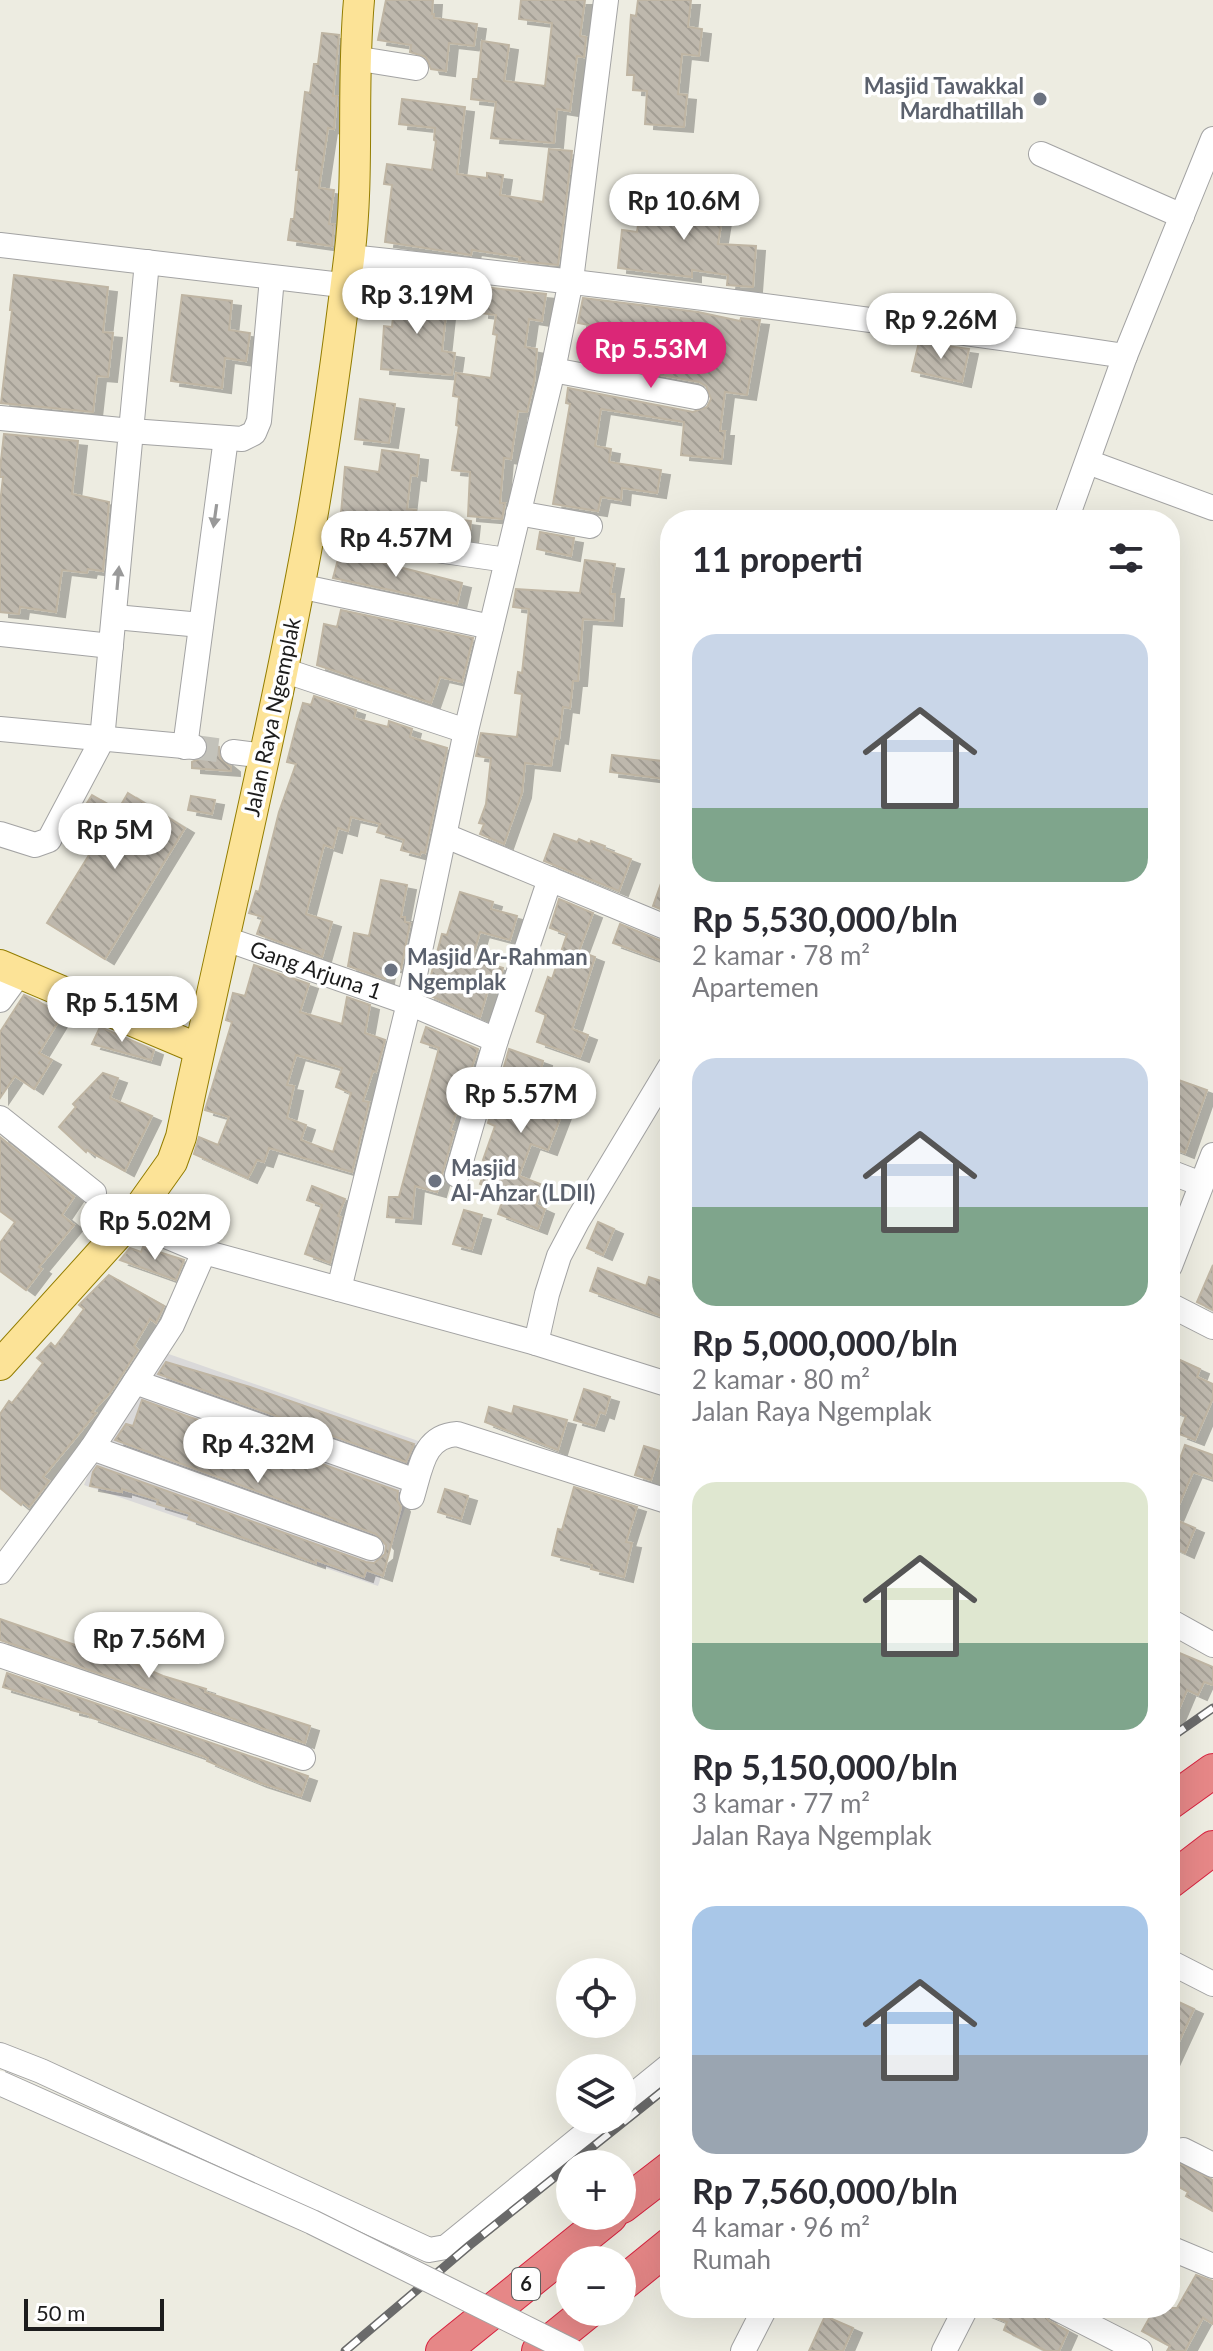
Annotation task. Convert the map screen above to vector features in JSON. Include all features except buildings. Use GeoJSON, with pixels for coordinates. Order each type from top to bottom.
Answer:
{"type":"FeatureCollection","features":[{"type":"Feature","properties":{"kind":"highway"},"geometry":{"type":"LineString","coordinates":[[1180,1795],[1213,1771]]}},
{"type":"Feature","properties":{"kind":"highway"},"geometry":{"type":"LineString","coordinates":[[1180,1873],[1213,1848]]}},
{"type":"Feature","properties":{"kind":"highway"},"geometry":{"type":"LineString","coordinates":[[636,2195],[660,2177]]}},
{"type":"Feature","properties":{"kind":"highway","name":"6"},"geometry":{"type":"LineString","coordinates":[[443,2351],[593,2230]]}},
{"type":"Feature","properties":{"kind":"highway"},"geometry":{"type":"LineString","coordinates":[[636,2273],[660,2253]]}},
{"type":"Feature","properties":{"kind":"highway"},"geometry":{"type":"LineString","coordinates":[[539,2351],[570,2326]]}},
{"type":"Feature","properties":{"kind":"main road","name":"Jalan Raya Ngemplak"},"geometry":{"type":"LineString","coordinates":[[0,1365],[130,1221],[172,1162],[181,1137],[310,532],[350,257],[354,58],[359,0]]}},
{"type":"Feature","properties":{"kind":"main road"},"geometry":{"type":"LineString","coordinates":[[10,970],[199,1049]]}},
{"type":"Feature","properties":{"kind":"street"},"geometry":{"type":"LineString","coordinates":[[339,1289],[409,1003],[466,731],[553,370],[571,280],[606,0]]}},
{"type":"Feature","properties":{"kind":"street"},"geometry":{"type":"LineString","coordinates":[[354,58],[416,68]]}},
{"type":"Feature","properties":{"kind":"street"},"geometry":{"type":"LineString","coordinates":[[1070,510],[1125,356],[1213,139]]}},
{"type":"Feature","properties":{"kind":"street"},"geometry":{"type":"LineString","coordinates":[[1041,154],[1182,216]]}},
{"type":"Feature","properties":{"kind":"street"},"geometry":{"type":"LineString","coordinates":[[0,245],[333,284]]}},
{"type":"Feature","properties":{"kind":"street"},"geometry":{"type":"LineString","coordinates":[[350,257],[571,280],[897,322],[1125,356]]}},
{"type":"Feature","properties":{"kind":"street"},"geometry":{"type":"LineString","coordinates":[[0,834],[35,845],[49,840],[102,740],[147,262]]}},
{"type":"Feature","properties":{"kind":"street"},"geometry":{"type":"LineString","coordinates":[[0,418],[242,439],[254,433],[259,421],[272,278]]}},
{"type":"Feature","properties":{"kind":"street"},"geometry":{"type":"LineString","coordinates":[[553,370],[696,397]]}},
{"type":"Feature","properties":{"kind":"street"},"geometry":{"type":"LineString","coordinates":[[0,729],[189,747],[201,625],[226,438]]}},
{"type":"Feature","properties":{"kind":"street"},"geometry":{"type":"LineString","coordinates":[[1088,462],[1213,508]]}},
{"type":"Feature","properties":{"kind":"street"},"geometry":{"type":"LineString","coordinates":[[518,513],[590,526]]}},
{"type":"Feature","properties":{"kind":"street"},"geometry":{"type":"LineString","coordinates":[[310,532],[507,560]]}},
{"type":"Feature","properties":{"kind":"street"},"geometry":{"type":"LineString","coordinates":[[299,586],[491,627]]}},
{"type":"Feature","properties":{"kind":"street"},"geometry":{"type":"LineString","coordinates":[[115,617],[201,625]]}},
{"type":"Feature","properties":{"kind":"street"},"geometry":{"type":"LineString","coordinates":[[0,634],[111,646]]}},
{"type":"Feature","properties":{"kind":"street"},"geometry":{"type":"LineString","coordinates":[[283,670],[466,731]]}},
{"type":"Feature","properties":{"kind":"street"},"geometry":{"type":"LineString","coordinates":[[233,752],[264,756]]}},
{"type":"Feature","properties":{"kind":"street"},"geometry":{"type":"LineString","coordinates":[[446,836],[660,925]]}},
{"type":"Feature","properties":{"kind":"street"},"geometry":{"type":"LineString","coordinates":[[457,1175],[496,1040],[550,879]]}},
{"type":"Feature","properties":{"kind":"street","name":"Gang Arjuna 1"},"geometry":{"type":"LineString","coordinates":[[223,938],[409,1003],[496,1040]]}},
{"type":"Feature","properties":{"kind":"street"},"geometry":{"type":"LineString","coordinates":[[0,1000],[10,970]]}},
{"type":"Feature","properties":{"kind":"street"},"geometry":{"type":"LineString","coordinates":[[536,1343],[559,1256],[660,1084]]}},
{"type":"Feature","properties":{"kind":"street"},"geometry":{"type":"LineString","coordinates":[[0,1118],[94,1193]]}},
{"type":"Feature","properties":{"kind":"street"},"geometry":{"type":"LineString","coordinates":[[1180,1240],[1213,1155]]}},
{"type":"Feature","properties":{"kind":"street"},"geometry":{"type":"LineString","coordinates":[[1180,1176],[1201,1184]]}},
{"type":"Feature","properties":{"kind":"street"},"geometry":{"type":"LineString","coordinates":[[130,1221],[204,1252],[536,1343],[660,1382]]}},
{"type":"Feature","properties":{"kind":"street"},"geometry":{"type":"LineString","coordinates":[[0,1572],[92,1448],[172,1325],[204,1252]]}},
{"type":"Feature","properties":{"kind":"street"},"geometry":{"type":"LineString","coordinates":[[1180,1310],[1213,1327]]}},
{"type":"Feature","properties":{"kind":"street"},"geometry":{"type":"LineString","coordinates":[[135,1382],[412,1488],[431,1443],[442,1435],[457,1434],[660,1499]]}},
{"type":"Feature","properties":{"kind":"street"},"geometry":{"type":"LineString","coordinates":[[92,1448],[371,1548]]}},
{"type":"Feature","properties":{"kind":"street"},"geometry":{"type":"LineString","coordinates":[[1180,1627],[1213,1645]]}},
{"type":"Feature","properties":{"kind":"street"},"geometry":{"type":"LineString","coordinates":[[0,1655],[303,1758]]}},
{"type":"Feature","properties":{"kind":"street"},"geometry":{"type":"LineString","coordinates":[[1180,1967],[1213,1984]]}},
{"type":"Feature","properties":{"kind":"street"},"geometry":{"type":"LineString","coordinates":[[0,2055],[41,2071],[429,2250],[446,2247],[585,2134]]}},
{"type":"Feature","properties":{"kind":"street"},"geometry":{"type":"LineString","coordinates":[[636,2093],[660,2073]]}},
{"type":"Feature","properties":{"kind":"street"},"geometry":{"type":"LineString","coordinates":[[0,2083],[312,2222],[572,2351]]}},
{"type":"Feature","properties":{"kind":"street"},"geometry":{"type":"LineString","coordinates":[[1183,2150],[1213,2165]]}},
{"type":"Feature","properties":{"kind":"street"},"geometry":{"type":"LineString","coordinates":[[1180,2252],[1213,2266]]}},
{"type":"Feature","properties":{"kind":"street"},"geometry":{"type":"LineString","coordinates":[[743,2351],[760,2318]]}},
{"type":"Feature","properties":{"kind":"street"},"geometry":{"type":"LineString","coordinates":[[761,2351],[779,2318]]}},
{"type":"Feature","properties":{"kind":"street"},"geometry":{"type":"LineString","coordinates":[[944,2351],[961,2318]]}},
{"type":"Feature","properties":{"kind":"street"},"geometry":{"type":"LineString","coordinates":[[1076,2318],[1140,2351]]}},
{"type":"Feature","properties":{"kind":"shaded area"},"geometry":{"type":"Polygon","coordinates":[[[163,1352],[427,1444],[378,1586],[84,1485],[99,1446],[150,1383],[163,1352]]]}},
{"type":"Feature","properties":{"kind":"tunnel"},"geometry":{"type":"LineString","coordinates":[[194,747],[233,752]]}},
{"type":"Feature","properties":{"kind":"railway"},"geometry":{"type":"LineString","coordinates":[[1180,1731],[1213,1708]]}},
{"type":"Feature","properties":{"kind":"railway"},"geometry":{"type":"LineString","coordinates":[[345,2351],[470,2245],[660,2093]]}},
{"type":"Feature","properties":{"kind":"place","name":"Masjid Tawakkal Mardhatillah"},"geometry":{"type":"Point","coordinates":[1040,99]}},
{"type":"Feature","properties":{"kind":"place","name":"Masjid Ar-Rahman Ngemplak"},"geometry":{"type":"Point","coordinates":[391,970]}},
{"type":"Feature","properties":{"kind":"place","name":"Masjid Al-Ahzar (LDII)"},"geometry":{"type":"Point","coordinates":[435,1181]}}]}
